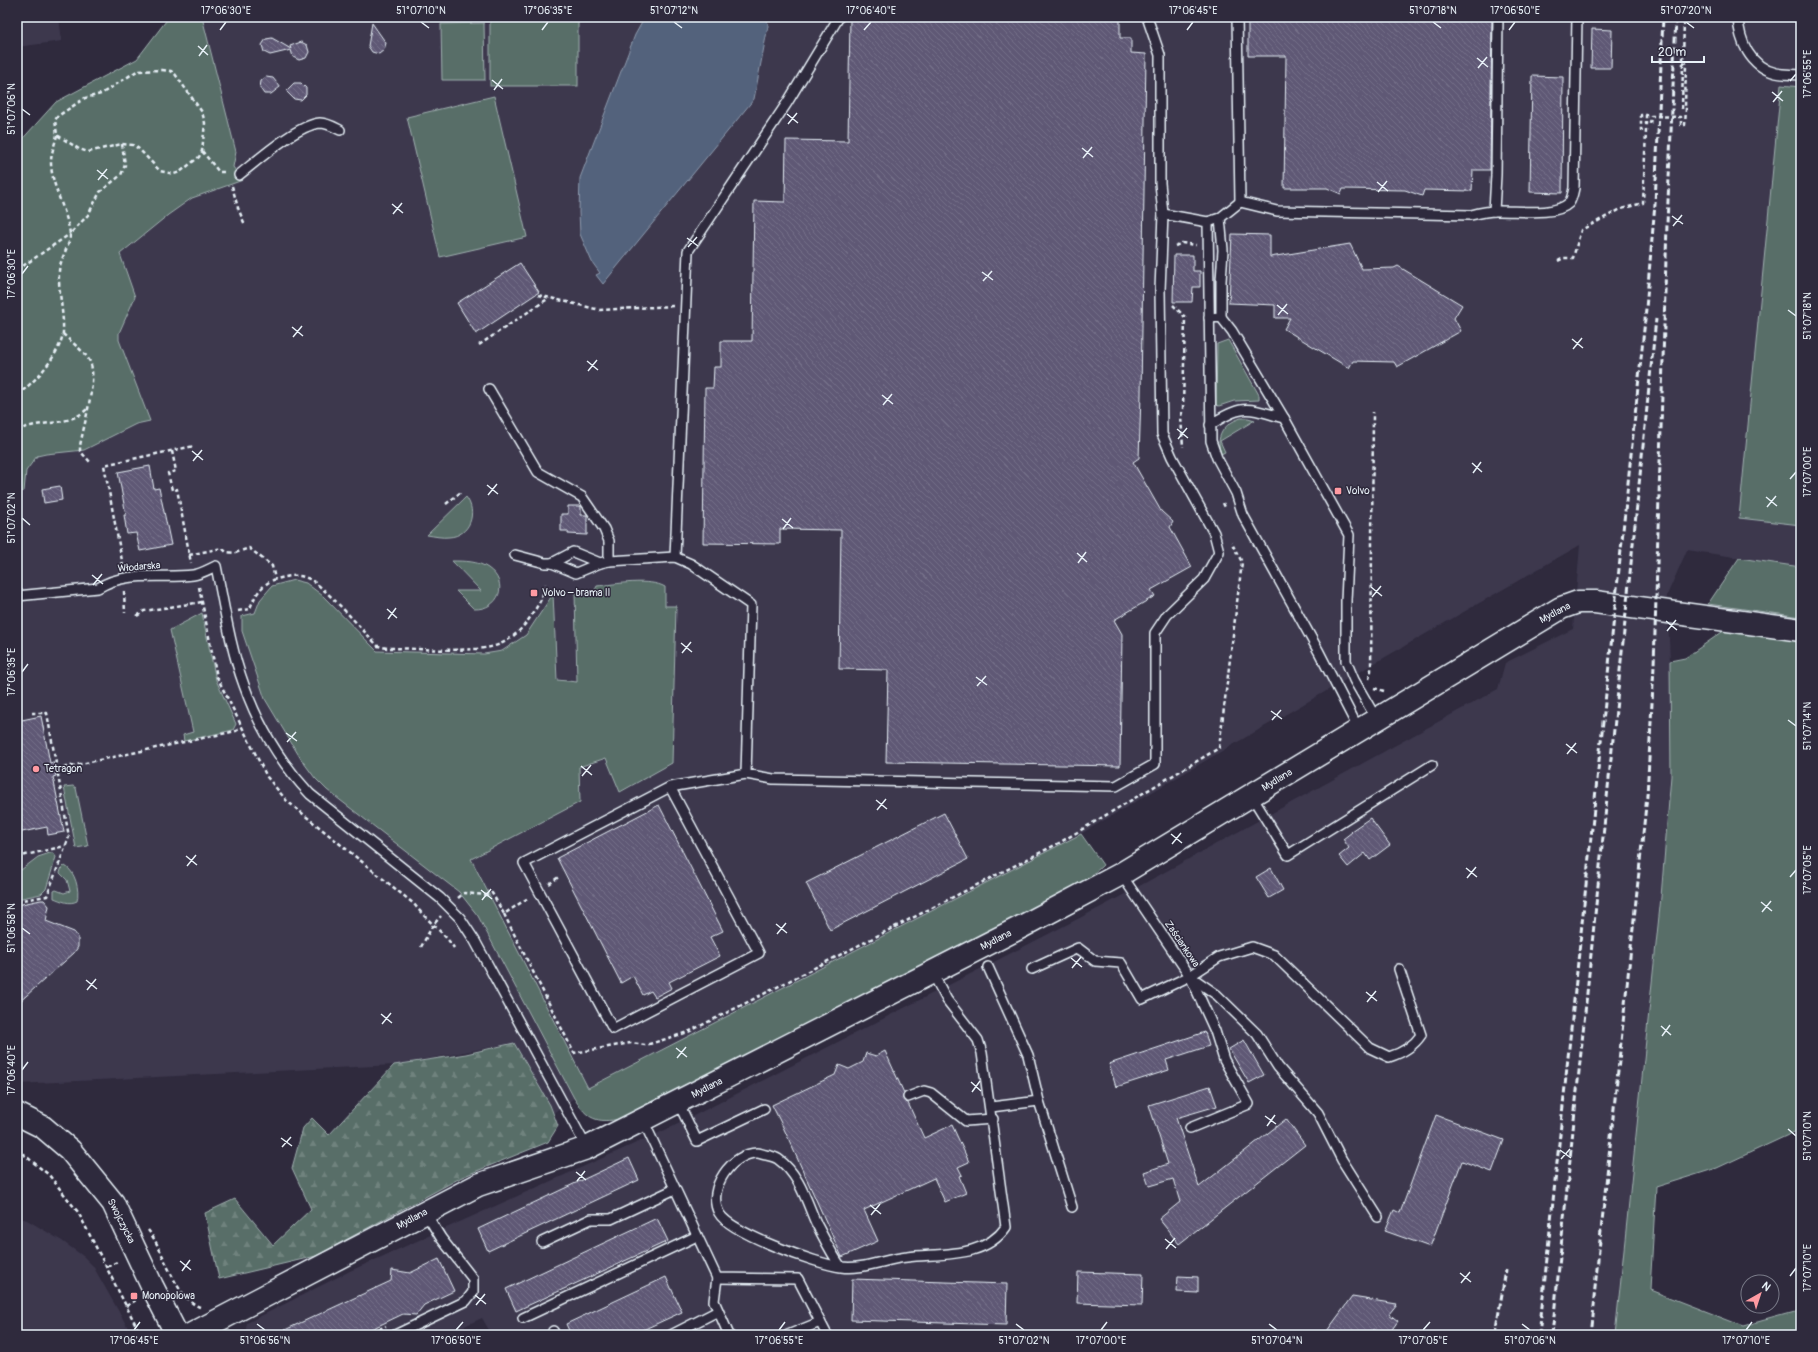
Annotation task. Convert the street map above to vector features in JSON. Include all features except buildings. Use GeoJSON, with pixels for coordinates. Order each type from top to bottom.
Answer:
{"type":"FeatureCollection","features":[{"type":"Feature","properties":{"kind":"street","name":"Mydlana"},"geometry":{"type":"LineString","coordinates":[[190,1335],[478,1185],[587,1148],[1121,874],[1562,608],[1578,602],[1594,602],[1801,630]]}},
{"type":"Feature","properties":{"kind":"street","name":"Swojczycka"},"geometry":{"type":"LineString","coordinates":[[17,1114],[43,1127],[70,1150],[113,1203],[177,1335]]}},
{"type":"Feature","properties":{"kind":"lane"},"geometry":{"type":"LineString","coordinates":[[675,557],[688,251],[787,103],[839,17]]}},
{"type":"Feature","properties":{"kind":"lane"},"geometry":{"type":"LineString","coordinates":[[670,787],[759,953],[613,1028],[524,863],[670,787],[746,774],[773,779],[1116,786],[1155,764],[1155,633],[1167,615],[1204,579],[1219,552],[1214,533],[1172,457],[1162,434],[1160,290],[1163,214],[1160,183],[1160,55],[1147,17]]}},
{"type":"Feature","properties":{"kind":"lane"},"geometry":{"type":"LineString","coordinates":[[1238,17],[1240,202]]}},
{"type":"Feature","properties":{"kind":"lane"},"geometry":{"type":"LineString","coordinates":[[1494,211],[1496,175],[1498,17]]}},
{"type":"Feature","properties":{"kind":"lane"},"geometry":{"type":"LineString","coordinates":[[1240,202],[1277,211],[1471,215],[1494,211],[1553,210],[1569,202],[1574,188],[1577,17]]}},
{"type":"Feature","properties":{"kind":"lane"},"geometry":{"type":"LineString","coordinates":[[1738,17],[1744,48],[1757,64],[1775,73],[1801,75]]}},
{"type":"Feature","properties":{"kind":"lane"},"geometry":{"type":"LineString","coordinates":[[235,177],[274,147],[302,129],[320,123],[330,125],[340,130]]}},
{"type":"Feature","properties":{"kind":"lane"},"geometry":{"type":"LineString","coordinates":[[1163,214],[1208,222],[1220,218],[1240,202]]}},
{"type":"Feature","properties":{"kind":"lane"},"geometry":{"type":"LineString","coordinates":[[1220,218],[1224,250],[1221,281],[1221,317],[1232,330],[1284,418],[1349,535],[1346,601],[1346,661],[1354,680],[1368,725]]}},
{"type":"Feature","properties":{"kind":"lane"},"geometry":{"type":"LineString","coordinates":[[1208,222],[1211,441],[1217,458],[1236,494],[1243,515],[1319,652],[1368,725]]}},
{"type":"Feature","properties":{"kind":"lane"},"geometry":{"type":"LineString","coordinates":[[1209,318],[1221,317]]}},
{"type":"Feature","properties":{"kind":"lane"},"geometry":{"type":"LineString","coordinates":[[489,389],[538,472],[582,497],[604,529],[609,541],[605,562]]}},
{"type":"Feature","properties":{"kind":"lane"},"geometry":{"type":"LineString","coordinates":[[1210,425],[1233,411],[1246,408],[1284,418]]}},
{"type":"Feature","properties":{"kind":"lane"},"geometry":{"type":"LineString","coordinates":[[552,563],[573,552],[605,562]]}},
{"type":"Feature","properties":{"kind":"lane"},"geometry":{"type":"LineString","coordinates":[[515,555],[545,563],[552,563],[576,573],[605,562],[675,557],[691,564],[751,604],[746,774]]}},
{"type":"Feature","properties":{"kind":"lane","name":"Włodarska"},"geometry":{"type":"LineString","coordinates":[[17,596],[98,588],[108,582],[123,578],[195,575],[216,566],[235,655],[244,685],[264,731],[296,779],[310,794],[450,907]]}},
{"type":"Feature","properties":{"kind":"lane"},"geometry":{"type":"LineString","coordinates":[[1252,795],[1288,855],[1432,765]]}},
{"type":"Feature","properties":{"kind":"lane","name":"Zaściankowa"},"geometry":{"type":"LineString","coordinates":[[1121,874],[1190,976],[1215,1031],[1224,1060],[1249,1104],[1190,1128]]}},
{"type":"Feature","properties":{"kind":"lane"},"geometry":{"type":"LineString","coordinates":[[450,907],[460,918],[476,941],[587,1148]]}},
{"type":"Feature","properties":{"kind":"lane"},"geometry":{"type":"LineString","coordinates":[[1032,969],[1078,948],[1095,961],[1121,963],[1142,1000],[1157,994],[1190,976],[1219,957],[1252,947],[1274,955],[1370,1048],[1389,1057],[1401,1054],[1422,1035],[1399,969]]}},
{"type":"Feature","properties":{"kind":"lane"},"geometry":{"type":"LineString","coordinates":[[988,967],[1028,1055],[1039,1100],[1072,1207]]}},
{"type":"Feature","properties":{"kind":"lane"},"geometry":{"type":"LineString","coordinates":[[841,1267],[830,1251],[803,1190],[790,1171],[777,1158],[758,1153],[746,1156],[731,1165],[724,1172],[718,1186],[715,1199],[719,1213],[735,1228],[803,1257],[841,1267],[863,1266],[906,1257],[947,1255],[989,1243],[1000,1237],[1006,1227],[991,1108],[982,1052],[978,1040],[947,1000],[932,972]]}},
{"type":"Feature","properties":{"kind":"lane"},"geometry":{"type":"LineString","coordinates":[[1190,976],[1217,995],[1257,1034],[1278,1066],[1318,1113],[1342,1160],[1378,1216]]}},
{"type":"Feature","properties":{"kind":"lane"},"geometry":{"type":"LineString","coordinates":[[908,1097],[924,1091],[931,1093],[966,1121],[992,1119]]}},
{"type":"Feature","properties":{"kind":"lane"},"geometry":{"type":"LineString","coordinates":[[991,1108],[1039,1100]]}},
{"type":"Feature","properties":{"kind":"lane"},"geometry":{"type":"LineString","coordinates":[[678,1102],[697,1141],[764,1109]]}},
{"type":"Feature","properties":{"kind":"lane"},"geometry":{"type":"LineString","coordinates":[[643,1120],[717,1278],[714,1301],[729,1335]]}},
{"type":"Feature","properties":{"kind":"lane"},"geometry":{"type":"LineString","coordinates":[[542,1242],[591,1219],[611,1219],[675,1189]]}},
{"type":"Feature","properties":{"kind":"lane"},"geometry":{"type":"LineString","coordinates":[[395,1335],[466,1301],[473,1292],[473,1280],[441,1238],[425,1212]]}},
{"type":"Feature","properties":{"kind":"lane"},"geometry":{"type":"LineString","coordinates":[[523,1318],[697,1236]]}},
{"type":"Feature","properties":{"kind":"lane"},"geometry":{"type":"LineString","coordinates":[[717,1278],[798,1279],[827,1335]]}},
{"type":"Feature","properties":{"kind":"lane"},"geometry":{"type":"LineString","coordinates":[[670,1335],[718,1311]]}},
{"type":"Feature","properties":{"kind":"lane"},"geometry":{"type":"LineString","coordinates":[[788,1335],[820,1322]]}},
{"type":"Feature","properties":{"kind":"path"},"geometry":{"type":"LineString","coordinates":[[1558,261],[1564,258],[1573,258],[1581,230],[1621,209],[1643,203],[1646,130],[1641,130],[1641,115],[1646,115],[1646,124],[1650,124],[1651,116],[1681,117],[1681,125],[1685,125],[1686,109],[1682,109],[1684,17]]}},
{"type":"Feature","properties":{"kind":"path"},"geometry":{"type":"LineString","coordinates":[[17,395],[28,387],[55,354],[63,334],[59,271],[70,240],[70,234],[69,222],[52,175],[51,154],[58,135],[55,120],[58,116],[85,98],[101,94],[138,72],[162,70],[171,71],[175,74],[202,112],[205,123],[202,151],[199,157],[180,172],[166,174],[160,171],[139,149],[133,145],[122,144],[88,152],[79,149],[58,135]]}},
{"type":"Feature","properties":{"kind":"path"},"geometry":{"type":"LineString","coordinates":[[17,270],[70,234],[88,215],[100,192],[121,175],[125,165],[122,144]]}},
{"type":"Feature","properties":{"kind":"path"},"geometry":{"type":"LineString","coordinates":[[202,151],[219,172],[229,172]]}},
{"type":"Feature","properties":{"kind":"path"},"geometry":{"type":"LineString","coordinates":[[235,177],[238,208],[245,225]]}},
{"type":"Feature","properties":{"kind":"path"},"geometry":{"type":"LineString","coordinates":[[1172,250],[1176,245],[1182,242],[1200,246]]}},
{"type":"Feature","properties":{"kind":"path"},"geometry":{"type":"LineString","coordinates":[[538,295],[600,310],[685,306]]}},
{"type":"Feature","properties":{"kind":"path"},"geometry":{"type":"LineString","coordinates":[[479,345],[550,298]]}},
{"type":"Feature","properties":{"kind":"path"},"geometry":{"type":"LineString","coordinates":[[1171,303],[1185,317],[1183,409],[1180,416],[1184,453]]}},
{"type":"Feature","properties":{"kind":"path"},"geometry":{"type":"LineString","coordinates":[[63,334],[86,356],[93,368],[93,380],[80,446],[80,451],[91,463]]}},
{"type":"Feature","properties":{"kind":"path"},"geometry":{"type":"LineString","coordinates":[[17,431],[25,427],[66,421],[82,414],[87,408]]}},
{"type":"Feature","properties":{"kind":"path"},"geometry":{"type":"LineString","coordinates":[[1366,686],[1372,671],[1373,412]]}},
{"type":"Feature","properties":{"kind":"path"},"geometry":{"type":"LineString","coordinates":[[125,613],[123,562],[104,465],[194,446]]}},
{"type":"Feature","properties":{"kind":"path"},"geometry":{"type":"LineString","coordinates":[[446,504],[461,492]]}},
{"type":"Feature","properties":{"kind":"path"},"geometry":{"type":"LineString","coordinates":[[421,946],[433,924],[464,893],[487,895],[492,893],[574,1053],[631,1042],[644,1045],[688,1032],[1059,843],[1219,748],[1242,562],[1227,535]]}},
{"type":"Feature","properties":{"kind":"path"},"geometry":{"type":"LineString","coordinates":[[189,555],[222,548],[226,552],[235,553],[249,548],[272,566],[275,579]]}},
{"type":"Feature","properties":{"kind":"path"},"geometry":{"type":"LineString","coordinates":[[237,611],[250,610],[252,601],[267,583],[275,579],[296,575],[314,581],[378,646],[388,648],[468,649],[500,645],[517,633],[529,619],[544,596],[545,583]]}},
{"type":"Feature","properties":{"kind":"path"},"geometry":{"type":"LineString","coordinates":[[137,616],[144,611],[202,602]]}},
{"type":"Feature","properties":{"kind":"path"},"geometry":{"type":"LineString","coordinates":[[1371,687],[1391,692]]}},
{"type":"Feature","properties":{"kind":"path"},"geometry":{"type":"LineString","coordinates":[[17,901],[47,896],[69,837],[46,713],[32,713]]}},
{"type":"Feature","properties":{"kind":"path"},"geometry":{"type":"LineString","coordinates":[[57,769],[236,731],[241,728]]}},
{"type":"Feature","properties":{"kind":"path"},"geometry":{"type":"LineString","coordinates":[[17,857],[66,846]]}},
{"type":"Feature","properties":{"kind":"path"},"geometry":{"type":"LineString","coordinates":[[504,914],[560,876]]}},
{"type":"Feature","properties":{"kind":"path"},"geometry":{"type":"LineString","coordinates":[[17,1149],[49,1175],[78,1212],[141,1335]]}},
{"type":"Feature","properties":{"kind":"path"},"geometry":{"type":"LineString","coordinates":[[366,1335],[386,1325]]}},
{"type":"Feature","properties":{"kind":"shaded area"},"geometry":{"type":"Polygon","coordinates":[[[17,17],[59,17],[62,41],[17,47],[17,17]]]}},
{"type":"Feature","properties":{"kind":"shaded area"},"geometry":{"type":"Polygon","coordinates":[[[169,17],[1801,17],[1801,567],[1687,550],[1667,595],[1670,661],[1671,776],[1661,897],[1615,1335],[492,1335],[482,1318],[444,1335],[245,1335],[247,1323],[350,1271],[672,1127],[1103,906],[1498,689],[1505,663],[1573,629],[1580,545],[1067,842],[588,1088],[549,1116],[514,1043],[394,1065],[17,1084],[17,145],[56,102],[137,59],[169,17]]]}},
{"type":"Feature","properties":{"kind":"shaded area"},"geometry":{"type":"Polygon","coordinates":[[[17,1217],[27,1220],[62,1241],[83,1256],[93,1266],[132,1335],[17,1335],[17,1217]]]}},
{"type":"Feature","properties":{"kind":"green space"},"geometry":{"type":"Polygon","coordinates":[[[169,17],[202,17],[236,152],[233,167],[243,180],[192,198],[168,215],[120,254],[135,297],[119,333],[119,340],[150,421],[136,424],[84,450],[37,456],[26,471],[24,491],[17,492],[17,145],[56,102],[137,59],[169,17]]]}},
{"type":"Feature","properties":{"kind":"green space"},"geometry":{"type":"Polygon","coordinates":[[[490,17],[578,17],[578,86],[490,86],[490,17]]]}},
{"type":"Feature","properties":{"kind":"green space"},"geometry":{"type":"Polygon","coordinates":[[[484,23],[485,80],[442,80],[441,24],[484,23]]]}},
{"type":"Feature","properties":{"kind":"green space"},"geometry":{"type":"Polygon","coordinates":[[[1781,85],[1801,87],[1801,525],[1739,518],[1781,85]]]}},
{"type":"Feature","properties":{"kind":"green space"},"geometry":{"type":"Polygon","coordinates":[[[494,96],[527,237],[440,257],[407,117],[494,96]]]}},
{"type":"Feature","properties":{"kind":"green space"},"geometry":{"type":"Polygon","coordinates":[[[1228,340],[1259,395],[1259,400],[1234,401],[1219,406],[1216,405],[1217,344],[1228,340]]]}},
{"type":"Feature","properties":{"kind":"green space"},"geometry":{"type":"Polygon","coordinates":[[[1241,418],[1255,420],[1220,441],[1225,452],[1221,454],[1219,442],[1222,432],[1229,424],[1241,418]]]}},
{"type":"Feature","properties":{"kind":"green space"},"geometry":{"type":"Polygon","coordinates":[[[466,497],[470,503],[471,509],[470,522],[467,528],[456,536],[438,537],[427,535],[466,497]]]}},
{"type":"Feature","properties":{"kind":"green space"},"geometry":{"type":"Polygon","coordinates":[[[1739,558],[1801,567],[1801,617],[1708,604],[1739,558]]]}},
{"type":"Feature","properties":{"kind":"green space"},"geometry":{"type":"Polygon","coordinates":[[[452,561],[466,561],[480,564],[495,574],[499,581],[500,588],[499,594],[490,605],[483,608],[474,609],[456,591],[481,591],[452,561]]]}},
{"type":"Feature","properties":{"kind":"green space"},"geometry":{"type":"Polygon","coordinates":[[[294,580],[306,583],[323,596],[377,651],[484,654],[502,651],[526,635],[553,594],[557,680],[577,682],[575,593],[594,592],[597,586],[622,583],[642,582],[659,584],[665,587],[665,606],[676,606],[672,763],[620,792],[606,758],[579,767],[580,802],[471,859],[588,1088],[1081,834],[1103,865],[1085,882],[621,1119],[599,1120],[593,1118],[584,1111],[574,1098],[478,916],[459,892],[327,790],[315,778],[301,759],[265,699],[242,631],[242,616],[255,613],[260,600],[272,586],[294,580]]]}},
{"type":"Feature","properties":{"kind":"green space"},"geometry":{"type":"Polygon","coordinates":[[[202,613],[216,680],[236,724],[233,730],[184,741],[183,735],[193,732],[170,630],[202,613]]]}},
{"type":"Feature","properties":{"kind":"green space"},"geometry":{"type":"Polygon","coordinates":[[[1725,630],[1801,641],[1801,1129],[1717,1168],[1656,1187],[1650,1290],[1743,1326],[1801,1310],[1801,1335],[1615,1335],[1661,897],[1671,776],[1670,661],[1685,658],[1725,630]]]}},
{"type":"Feature","properties":{"kind":"green space"},"geometry":{"type":"Polygon","coordinates":[[[73,786],[76,788],[88,846],[76,848],[64,787],[73,786]]]}},
{"type":"Feature","properties":{"kind":"green space"},"geometry":{"type":"Polygon","coordinates":[[[53,853],[56,857],[46,889],[41,894],[17,899],[17,873],[38,857],[53,853]]]}},
{"type":"Feature","properties":{"kind":"green space"},"geometry":{"type":"Polygon","coordinates":[[[65,866],[69,868],[74,876],[78,892],[77,901],[71,903],[54,898],[54,891],[56,890],[64,893],[70,891],[67,880],[60,873],[62,867],[65,866]]]}},
{"type":"Feature","properties":{"kind":"green space"},"geometry":{"type":"Polygon","coordinates":[[[514,1043],[550,1105],[558,1126],[548,1142],[462,1177],[316,1256],[219,1279],[205,1213],[235,1199],[273,1245],[311,1209],[292,1168],[303,1128],[312,1118],[329,1135],[394,1065],[466,1054],[514,1043]]]}},
{"type":"Feature","properties":{"kind":"water"},"geometry":{"type":"Polygon","coordinates":[[[645,17],[767,17],[768,26],[754,99],[603,284],[596,275],[600,273],[592,262],[580,234],[580,178],[635,35],[645,17]]]}},
{"type":"Feature","properties":{"kind":"railway"},"geometry":{"type":"LineString","coordinates":[[1539,1335],[1645,320],[1655,204],[1663,17]]}},
{"type":"Feature","properties":{"kind":"railway"},"geometry":{"type":"LineString","coordinates":[[1590,1335],[1647,796],[1654,666],[1667,224],[1676,17]]}},
{"type":"Feature","properties":{"kind":"railway"},"geometry":{"type":"LineString","coordinates":[[1552,1335],[1656,319]]}},
{"type":"Feature","properties":{"kind":"railway"},"geometry":{"type":"LineString","coordinates":[[1495,1335],[1506,1270]]}},
{"type":"Feature","properties":{"kind":"place","name":"Volvo"},"geometry":{"type":"Point","coordinates":[1338,491]}},
{"type":"Feature","properties":{"kind":"place","name":"Volvo – brama II"},"geometry":{"type":"Point","coordinates":[534,593]}},
{"type":"Feature","properties":{"kind":"place","name":"Tetragon"},"geometry":{"type":"Point","coordinates":[36,769]}},
{"type":"Feature","properties":{"kind":"place","name":"Monopolowa"},"geometry":{"type":"Point","coordinates":[134,1296]}}]}
